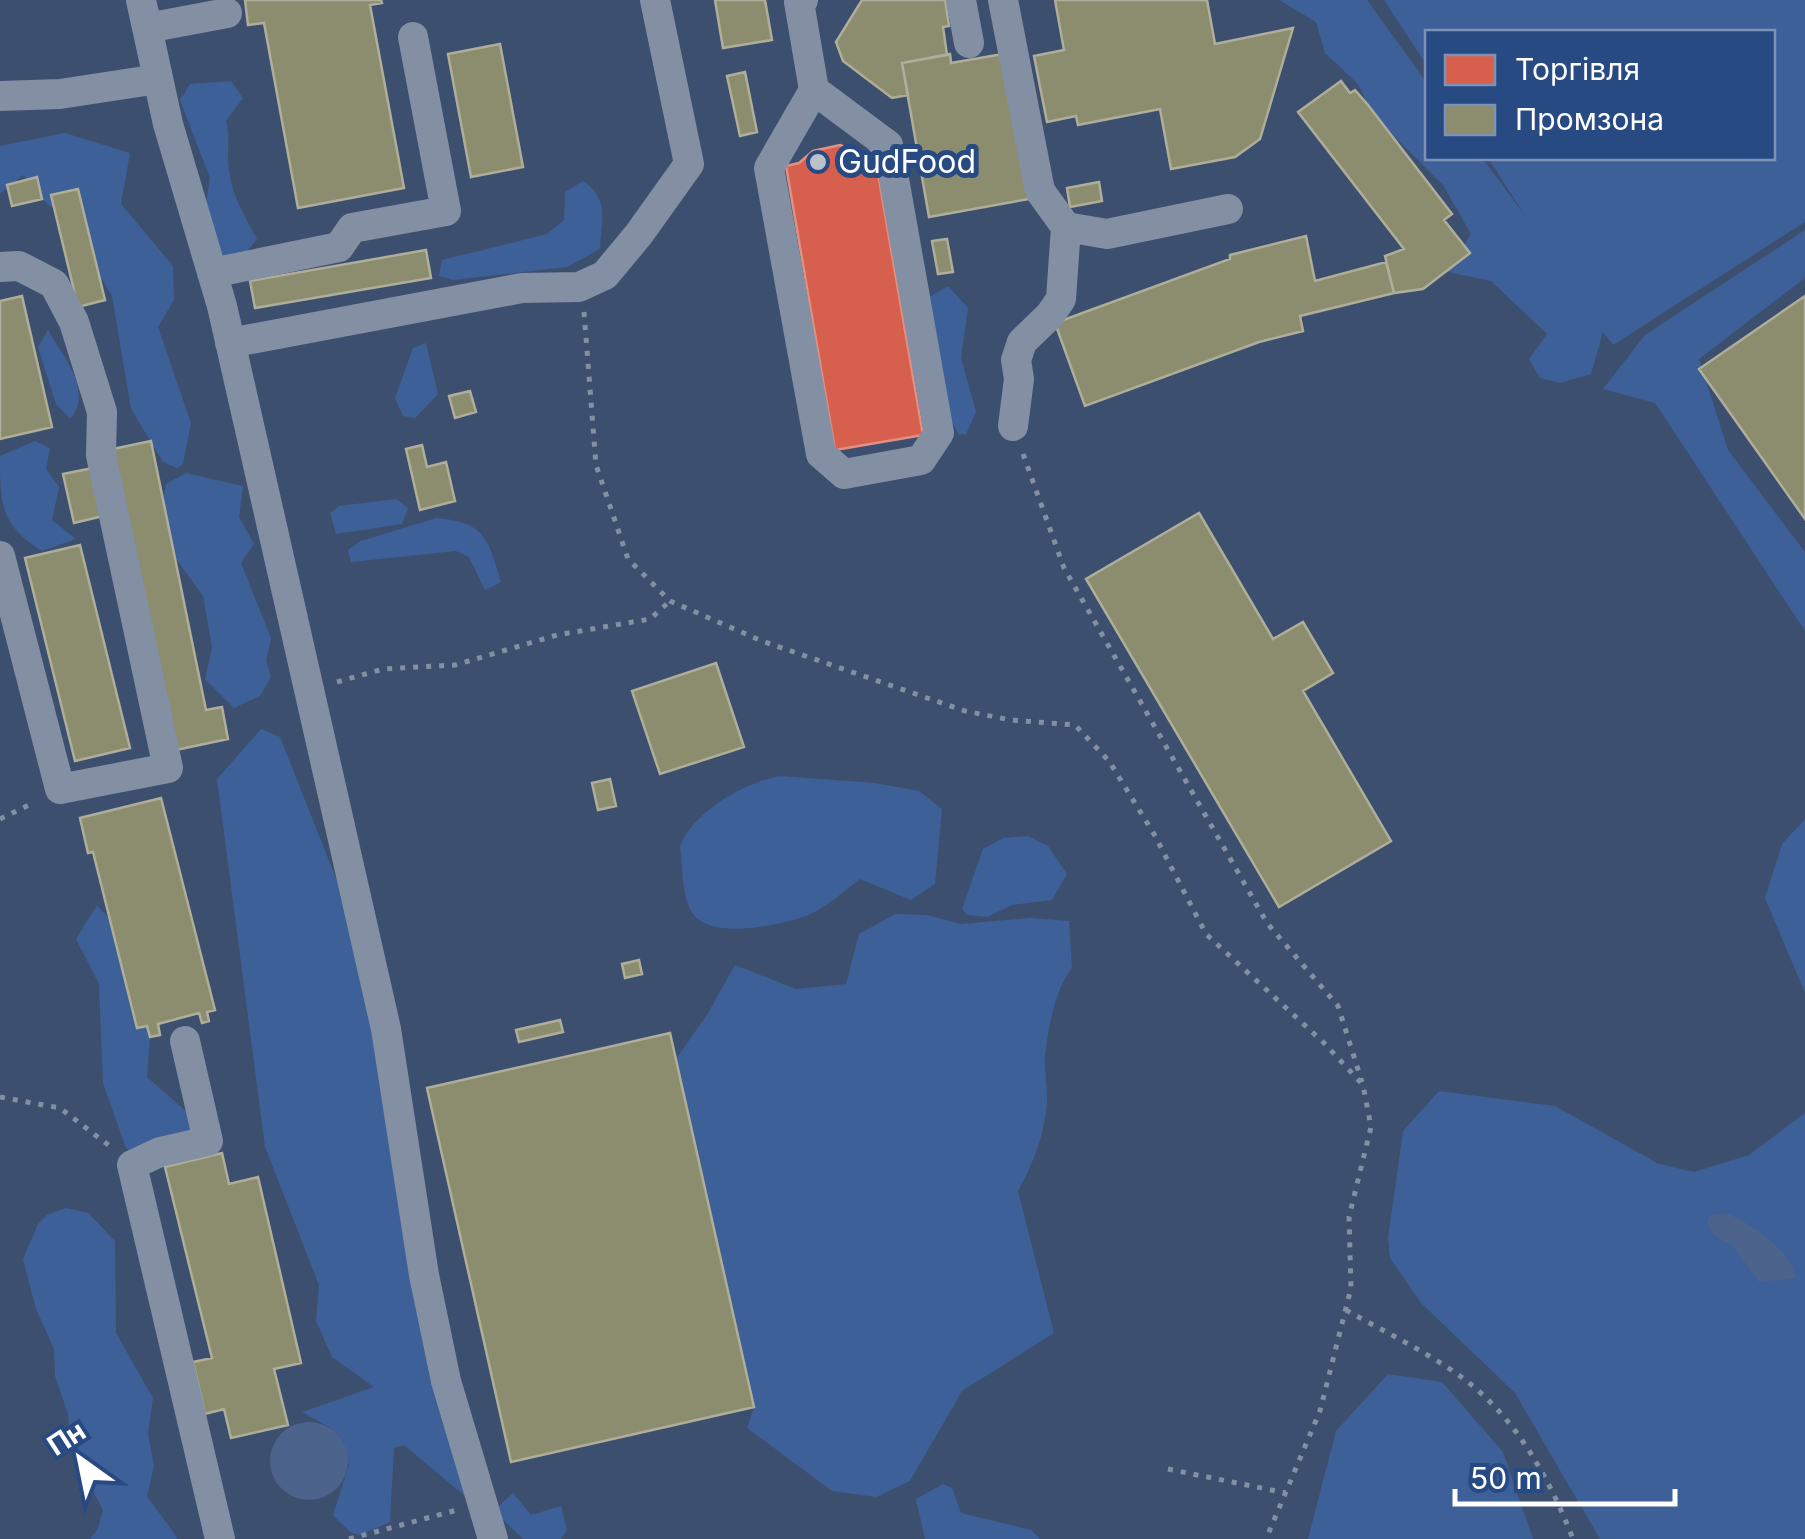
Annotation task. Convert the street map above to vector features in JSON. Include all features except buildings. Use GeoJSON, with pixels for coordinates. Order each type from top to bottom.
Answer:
{"type":"FeatureCollection","features":[{"type":"Feature","properties":{"kind":"street"},"geometry":{"type":"LineString","coordinates":[[230,343],[522,288],[578,287],[605,275],[689,164],[655,0]]}},
{"type":"Feature","properties":{"kind":"street"},"geometry":{"type":"LineString","coordinates":[[804,0],[799,2],[814,90],[769,168],[821,454],[844,474],[921,460],[939,433],[888,145],[814,90]]}},
{"type":"Feature","properties":{"kind":"street"},"geometry":{"type":"LineString","coordinates":[[960,0],[969,43]]}},
{"type":"Feature","properties":{"kind":"street"},"geometry":{"type":"LineString","coordinates":[[1003,0],[1040,192],[1066,227],[1061,299],[1022,342],[1016,360],[1019,379],[1013,426]]}},
{"type":"Feature","properties":{"kind":"street"},"geometry":{"type":"LineString","coordinates":[[226,13],[144,14],[230,343],[386,1029],[424,1276],[442,1363],[494,1539]]}},
{"type":"Feature","properties":{"kind":"street"},"geometry":{"type":"LineString","coordinates":[[212,274],[339,247],[352,228],[446,211],[413,37]]}},
{"type":"Feature","properties":{"kind":"street"},"geometry":{"type":"LineString","coordinates":[[0,96],[60,94],[158,79]]}},
{"type":"Feature","properties":{"kind":"street"},"geometry":{"type":"LineString","coordinates":[[1066,227],[1107,234],[1228,209]]}},
{"type":"Feature","properties":{"kind":"street"},"geometry":{"type":"LineString","coordinates":[[0,268],[19,266],[54,284],[74,322],[102,412],[101,455],[168,768],[60,789],[0,556]]}},
{"type":"Feature","properties":{"kind":"street"},"geometry":{"type":"LineString","coordinates":[[185,1041],[208,1141],[160,1152],[132,1165],[220,1539]]}},
{"type":"Feature","properties":{"kind":"path"},"geometry":{"type":"LineString","coordinates":[[578,287],[583,304],[596,465],[628,559],[670,601],[762,642],[966,712],[1011,720],[1075,724],[1109,761],[1154,834],[1206,934],[1363,1085]]}},
{"type":"Feature","properties":{"kind":"path"},"geometry":{"type":"LineString","coordinates":[[1013,426],[1064,568],[1267,923],[1338,1006],[1363,1085],[1371,1128],[1349,1217],[1352,1288],[1320,1411],[1266,1539]]}},
{"type":"Feature","properties":{"kind":"path"},"geometry":{"type":"LineString","coordinates":[[309,690],[384,668],[456,665],[557,635],[650,619],[670,601]]}},
{"type":"Feature","properties":{"kind":"path"},"geometry":{"type":"LineString","coordinates":[[0,819],[60,789]]}},
{"type":"Feature","properties":{"kind":"path"},"geometry":{"type":"LineString","coordinates":[[1,1098],[60,1108],[132,1165]]}},
{"type":"Feature","properties":{"kind":"path"},"geometry":{"type":"LineString","coordinates":[[1346,1310],[1460,1376],[1504,1415],[1530,1448],[1573,1539]]}},
{"type":"Feature","properties":{"kind":"path"},"geometry":{"type":"LineString","coordinates":[[1168,1470],[1286,1493]]}},
{"type":"Feature","properties":{"kind":"path"},"geometry":{"type":"LineString","coordinates":[[349,1539],[483,1503]]}},
{"type":"Feature","properties":{"kind":"shaded area"},"geometry":{"type":"Polygon","coordinates":[[[1279,0],[1367,0],[1425,80],[1425,160],[1484,160],[1524,214],[1489,160],[1775,160],[1775,30],[1425,30],[1425,63],[1384,0],[1805,0],[1805,222],[1613,345],[1603,332],[1591,374],[1560,383],[1540,378],[1529,359],[1547,334],[1491,281],[1448,272],[1471,234],[1443,185],[1382,124],[1358,84],[1325,53],[1316,22],[1279,0]]]}},
{"type":"Feature","properties":{"kind":"shaded area"},"geometry":{"type":"Polygon","coordinates":[[[231,81],[243,98],[226,121],[229,170],[236,197],[257,239],[243,256],[223,264],[203,221],[210,178],[180,100],[190,84],[231,81]]]}},
{"type":"Feature","properties":{"kind":"shaded area"},"geometry":{"type":"Polygon","coordinates":[[[65,133],[130,153],[121,204],[173,266],[174,300],[158,327],[191,423],[183,464],[177,468],[163,462],[131,409],[112,296],[67,221],[23,175],[0,194],[0,146],[65,133]]]}},
{"type":"Feature","properties":{"kind":"shaded area"},"geometry":{"type":"Polygon","coordinates":[[[583,181],[601,203],[600,249],[567,267],[453,280],[439,276],[442,260],[547,234],[564,220],[565,192],[583,181]]]}},
{"type":"Feature","properties":{"kind":"shaded area"},"geometry":{"type":"Polygon","coordinates":[[[1805,230],[1805,278],[1699,359],[1728,450],[1805,552],[1805,631],[1655,403],[1603,389],[1645,335],[1805,230]]]}},
{"type":"Feature","properties":{"kind":"shaded area"},"geometry":{"type":"Polygon","coordinates":[[[948,286],[968,308],[961,358],[976,412],[966,434],[959,435],[943,405],[929,297],[948,286]]]}},
{"type":"Feature","properties":{"kind":"shaded area"},"geometry":{"type":"Polygon","coordinates":[[[48,330],[78,386],[77,408],[70,419],[56,404],[38,347],[48,330]]]}},
{"type":"Feature","properties":{"kind":"shaded area"},"geometry":{"type":"Polygon","coordinates":[[[426,343],[438,394],[415,418],[403,416],[395,398],[413,348],[426,343]]]}},
{"type":"Feature","properties":{"kind":"shaded area"},"geometry":{"type":"Polygon","coordinates":[[[35,441],[50,448],[46,469],[59,487],[52,520],[76,539],[42,551],[10,522],[1,487],[0,456],[35,441]]]}},
{"type":"Feature","properties":{"kind":"shaded area"},"geometry":{"type":"Polygon","coordinates":[[[186,473],[243,486],[239,517],[254,544],[241,563],[271,638],[266,661],[271,677],[260,696],[234,708],[205,679],[212,647],[203,596],[171,552],[163,499],[166,484],[186,473]]]}},
{"type":"Feature","properties":{"kind":"shaded area"},"geometry":{"type":"Polygon","coordinates":[[[396,499],[408,508],[402,524],[336,534],[330,513],[339,506],[396,499]]]}},
{"type":"Feature","properties":{"kind":"shaded area"},"geometry":{"type":"Polygon","coordinates":[[[436,518],[465,524],[482,535],[501,582],[485,590],[469,557],[456,551],[351,562],[348,550],[361,541],[436,518]]]}},
{"type":"Feature","properties":{"kind":"shaded area"},"geometry":{"type":"Polygon","coordinates":[[[261,729],[280,737],[373,972],[465,1496],[404,1445],[394,1448],[390,1522],[360,1535],[350,1532],[333,1515],[349,1465],[332,1429],[302,1412],[374,1387],[332,1357],[316,1321],[319,1285],[265,1147],[217,779],[261,729]]]}},
{"type":"Feature","properties":{"kind":"shaded area"},"geometry":{"type":"Polygon","coordinates":[[[780,776],[874,783],[919,791],[942,809],[935,884],[911,900],[860,879],[821,908],[796,919],[732,929],[704,923],[694,915],[687,900],[680,846],[697,821],[722,800],[780,776]]]}},
{"type":"Feature","properties":{"kind":"shaded area"},"geometry":{"type":"Polygon","coordinates":[[[1805,819],[1805,993],[1765,898],[1782,844],[1805,819]]]}},
{"type":"Feature","properties":{"kind":"shaded area"},"geometry":{"type":"Polygon","coordinates":[[[1028,836],[1048,846],[1067,874],[1052,900],[1012,905],[987,917],[968,915],[962,909],[983,849],[1003,838],[1028,836]]]}},
{"type":"Feature","properties":{"kind":"shaded area"},"geometry":{"type":"Polygon","coordinates":[[[97,905],[131,944],[150,1037],[147,1077],[187,1112],[195,1133],[135,1154],[126,1148],[103,1083],[99,984],[76,939],[97,905]]]}},
{"type":"Feature","properties":{"kind":"shaded area"},"geometry":{"type":"Polygon","coordinates":[[[895,914],[927,915],[961,924],[1031,918],[1069,921],[1072,968],[1057,998],[1048,1034],[1043,1127],[1018,1191],[1054,1333],[962,1391],[910,1481],[876,1497],[832,1491],[747,1428],[754,1407],[676,1059],[735,965],[796,989],[846,984],[859,934],[895,914]]]}},
{"type":"Feature","properties":{"kind":"shaded area"},"geometry":{"type":"Polygon","coordinates":[[[1439,1091],[1555,1106],[1659,1164],[1694,1172],[1749,1155],[1805,1113],[1805,1539],[1600,1539],[1515,1393],[1421,1303],[1390,1258],[1388,1238],[1403,1131],[1439,1091]]]}},
{"type":"Feature","properties":{"kind":"shaded area"},"geometry":{"type":"Polygon","coordinates":[[[66,1208],[88,1213],[115,1241],[116,1333],[153,1398],[148,1434],[154,1466],[147,1496],[178,1539],[90,1539],[103,1510],[70,1447],[68,1414],[55,1376],[54,1349],[36,1309],[23,1259],[38,1224],[47,1215],[66,1208]]]}},
{"type":"Feature","properties":{"kind":"shaded area"},"geometry":{"type":"Polygon","coordinates":[[[1727,1213],[1779,1248],[1795,1278],[1759,1282],[1733,1246],[1714,1235],[1707,1224],[1709,1216],[1727,1213]]]}},
{"type":"Feature","properties":{"kind":"shaded area"},"geometry":{"type":"Polygon","coordinates":[[[1388,1374],[1442,1382],[1503,1452],[1533,1539],[1308,1539],[1336,1431],[1388,1374]]]}},
{"type":"Feature","properties":{"kind":"shaded area"},"geometry":{"type":"Polygon","coordinates":[[[301,1422],[317,1422],[342,1439],[348,1461],[342,1483],[331,1494],[317,1500],[301,1500],[276,1483],[270,1469],[270,1453],[287,1428],[301,1422]]]}},
{"type":"Feature","properties":{"kind":"shaded area"},"geometry":{"type":"Polygon","coordinates":[[[943,1484],[952,1488],[961,1513],[1031,1530],[1040,1539],[925,1539],[916,1499],[943,1484]]]}},
{"type":"Feature","properties":{"kind":"shaded area"},"geometry":{"type":"Polygon","coordinates":[[[513,1493],[531,1515],[561,1506],[567,1530],[561,1539],[523,1539],[494,1511],[513,1493]]]}},
{"type":"Feature","properties":{"kind":"place","name":"GudFood"},"geometry":{"type":"Point","coordinates":[818,162]}}]}
